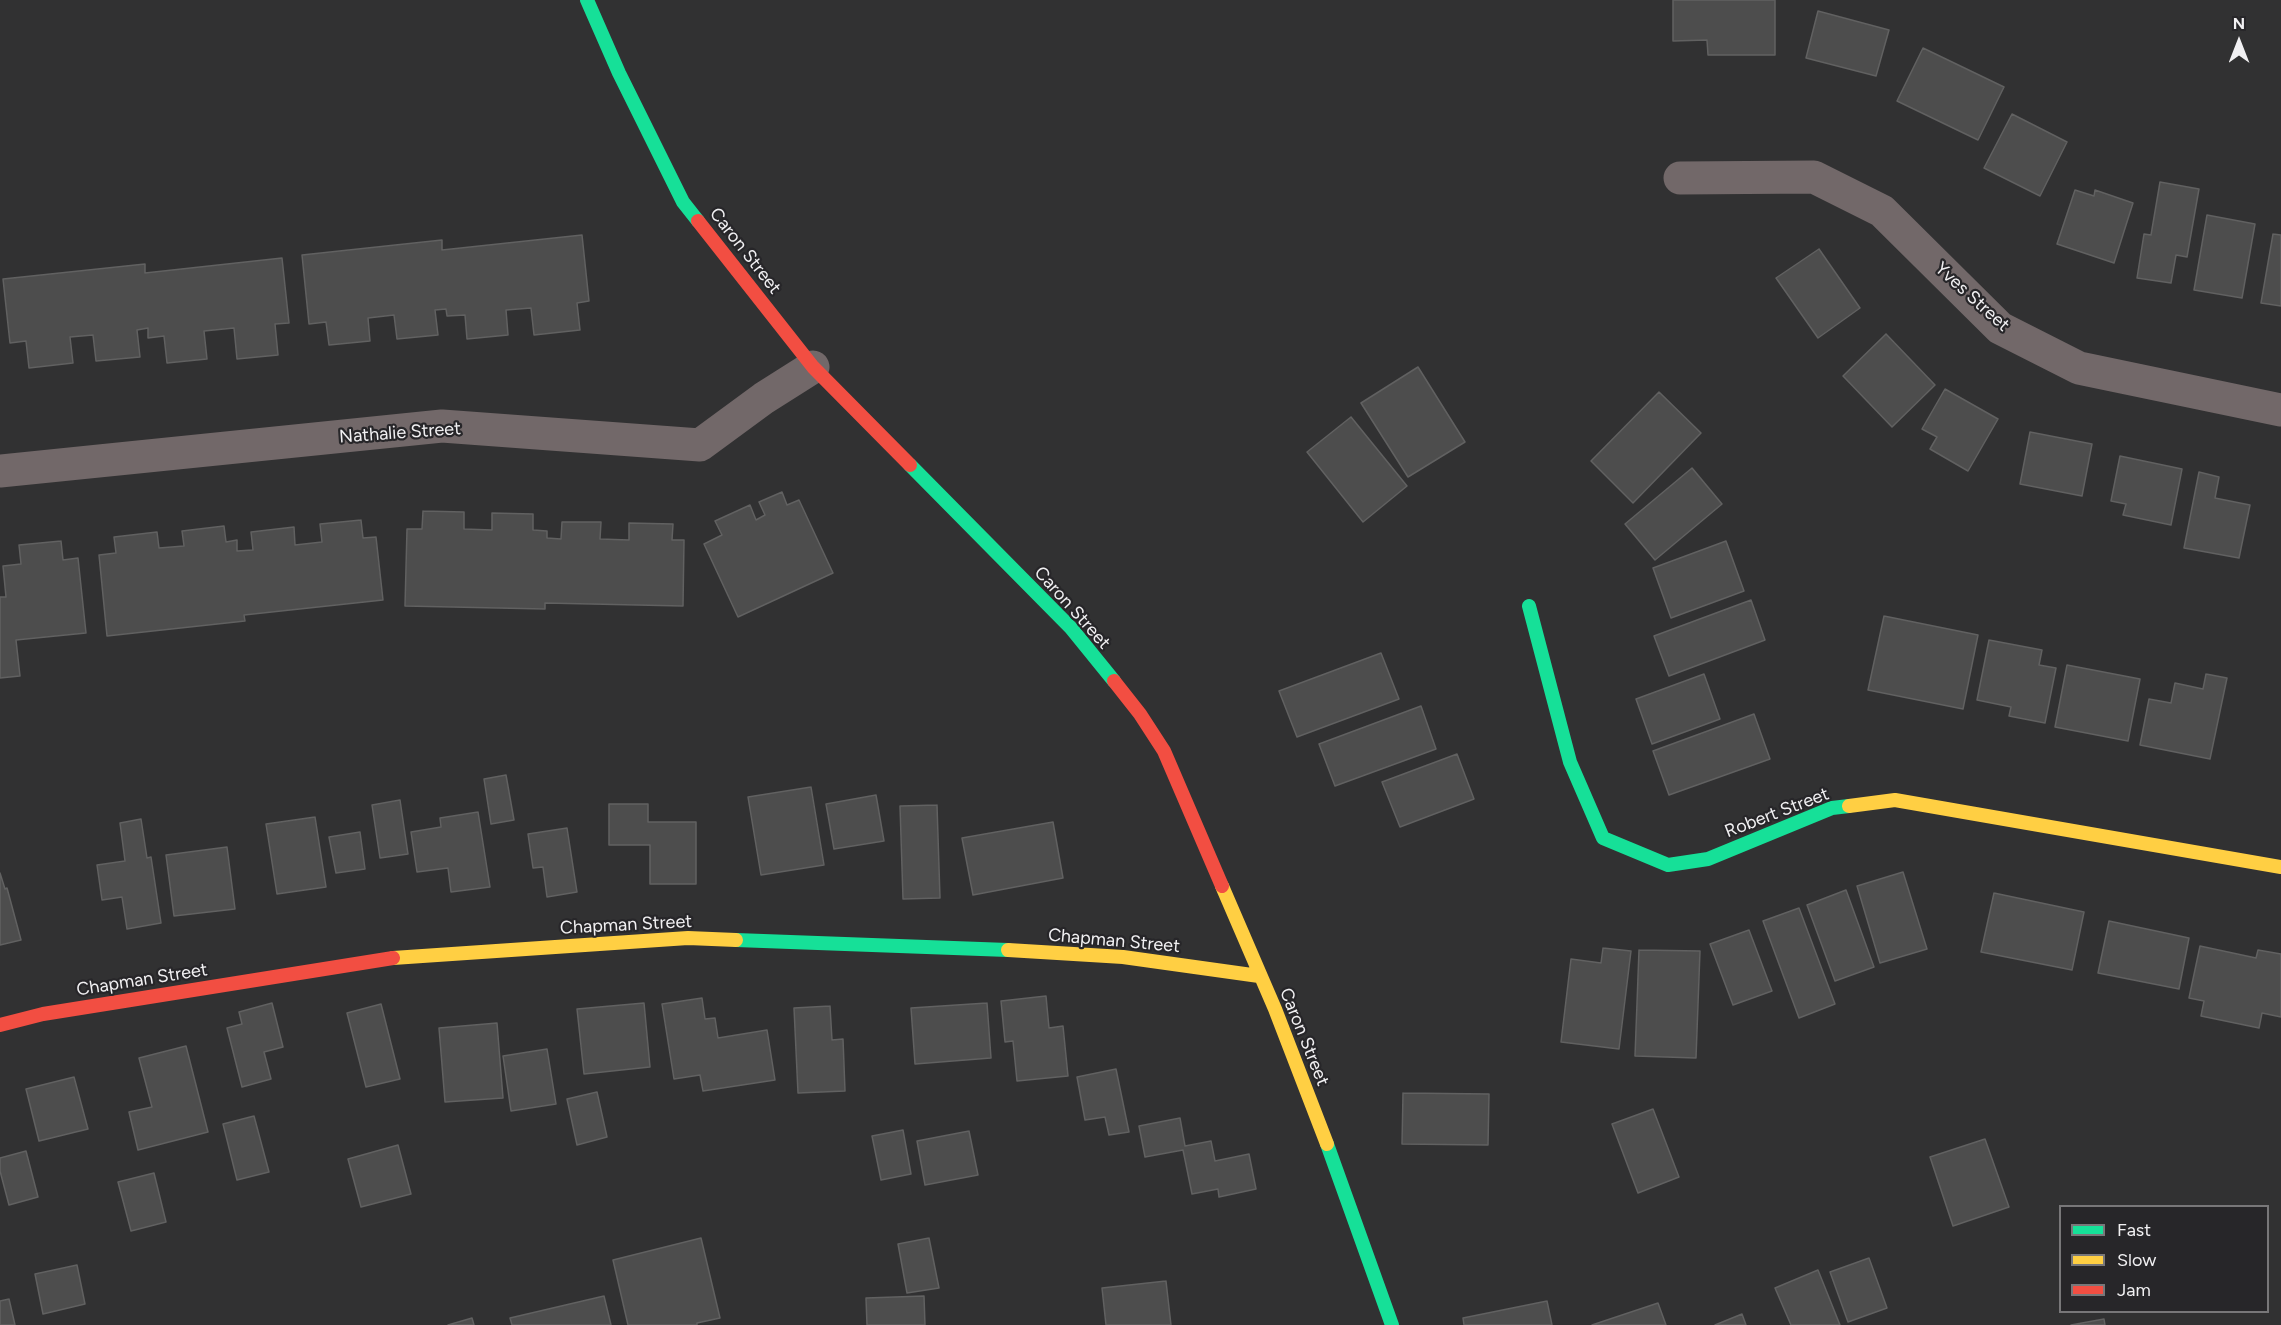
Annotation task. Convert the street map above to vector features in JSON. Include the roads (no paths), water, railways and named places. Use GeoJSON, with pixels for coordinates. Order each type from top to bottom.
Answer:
{"type":"FeatureCollection","features":[{"type":"Feature","properties":{"kind":"street","name":"Caron Street"},"geometry":{"type":"LineString","coordinates":[[587,0],[619,73],[683,202],[813,367],[1071,628],[1140,714],[1164,751],[1275,1010],[1338,1173],[1392,1325]]}},
{"type":"Feature","properties":{"kind":"street","name":"Yves Street"},"geometry":{"type":"LineString","coordinates":[[1680,178],[1814,177],[1882,211],[2000,328],[2079,368],[2281,410]]}},
{"type":"Feature","properties":{"kind":"street","name":"Nathalie Street"},"geometry":{"type":"LineString","coordinates":[[0,471],[442,426],[700,445],[764,398],[813,367]]}},
{"type":"Feature","properties":{"kind":"street","name":"Robert Street"},"geometry":{"type":"LineString","coordinates":[[1529,606],[1570,762],[1603,838],[1668,865],[1708,859],[1832,808],[1895,801],[2280,860]]}},
{"type":"Feature","properties":{"kind":"street","name":"Chapman Street"},"geometry":{"type":"LineString","coordinates":[[0,1025],[55,1012],[402,957],[688,938],[989,949],[1123,957],[1259,976]]}}]}
